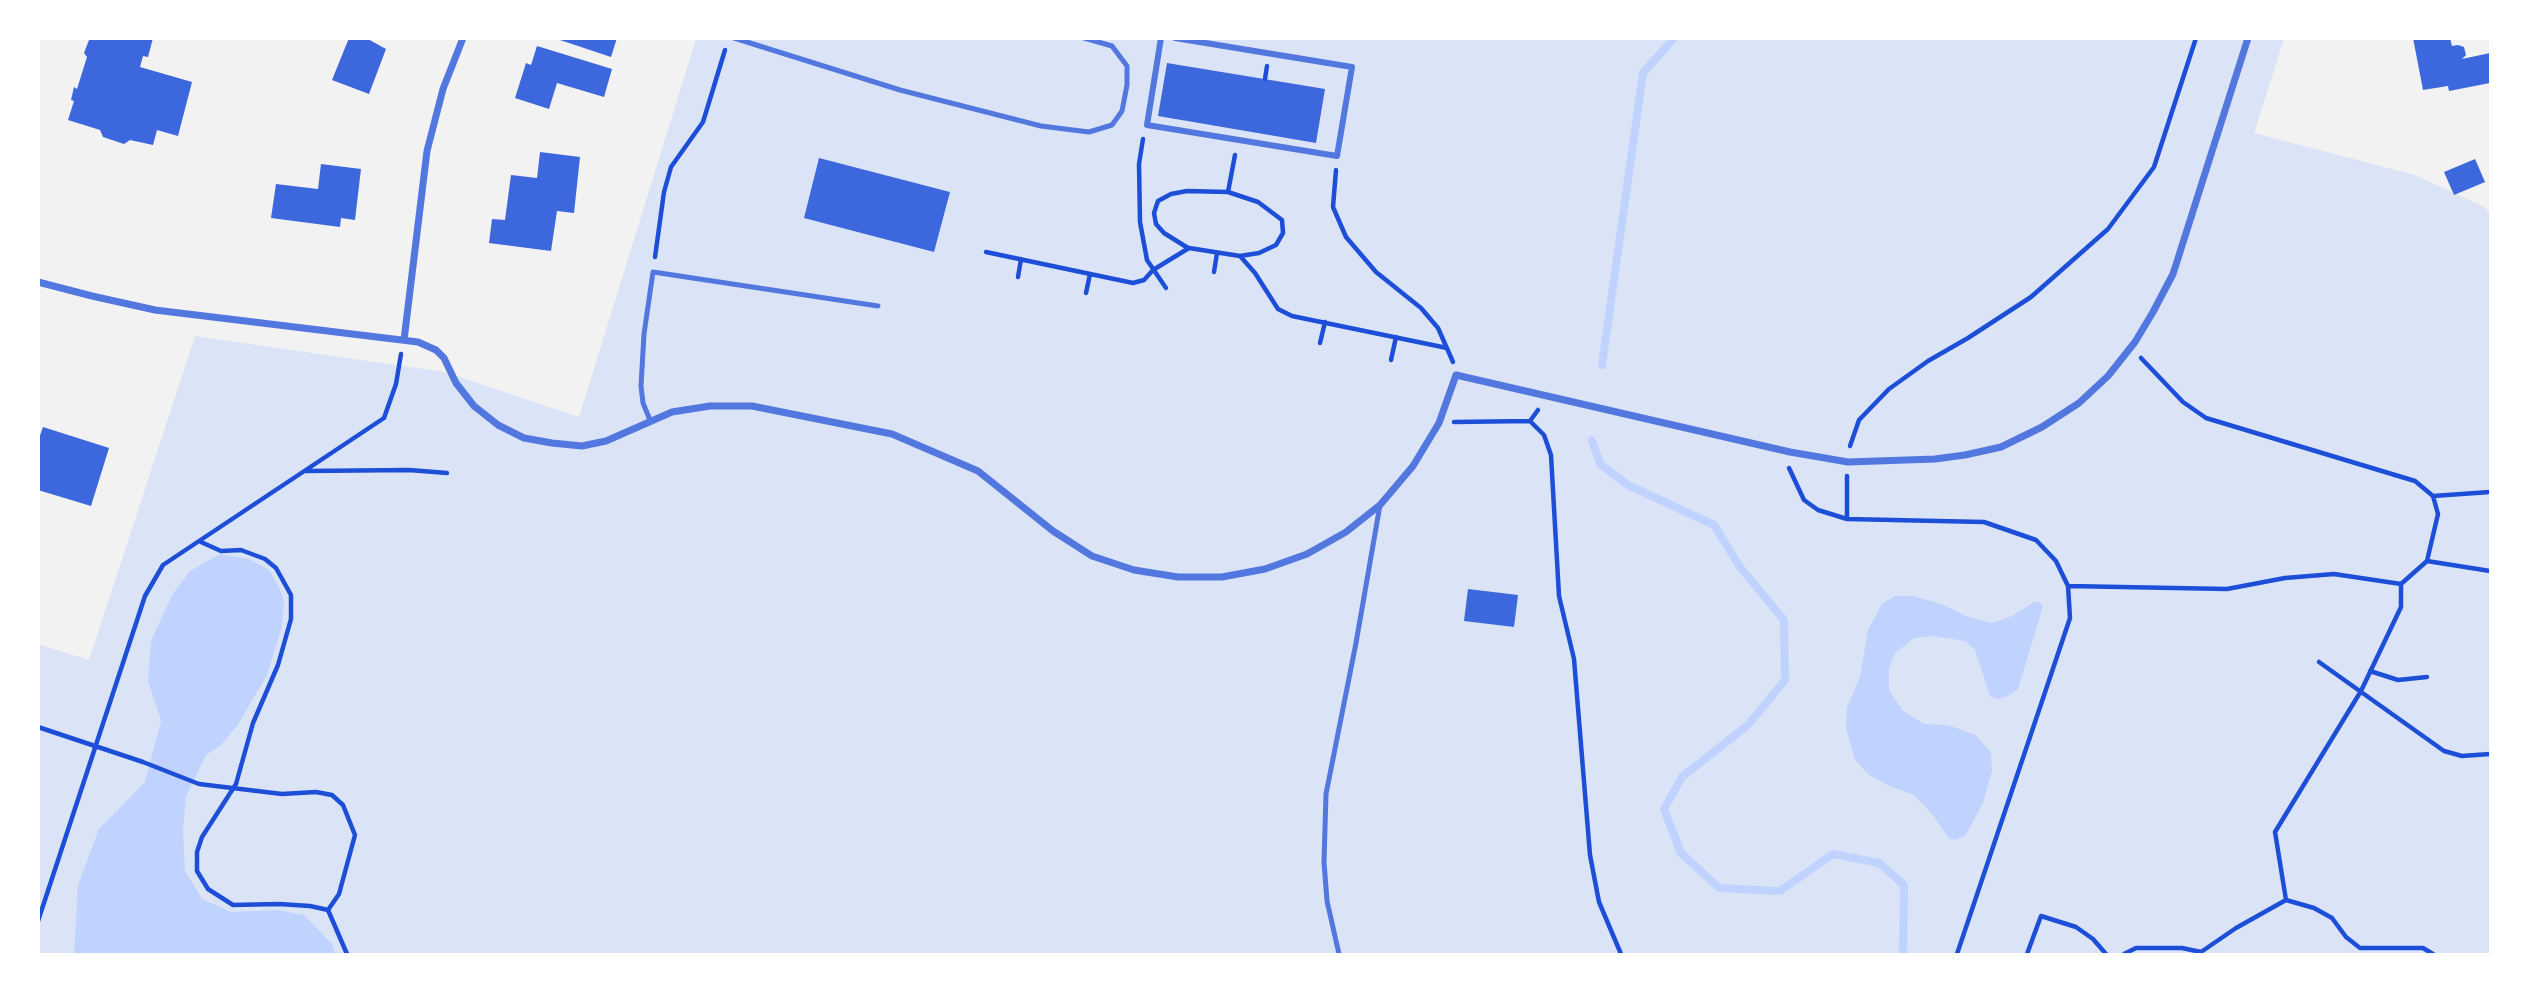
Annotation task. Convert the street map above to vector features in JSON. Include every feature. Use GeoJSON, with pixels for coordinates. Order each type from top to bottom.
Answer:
{"type":"FeatureCollection","features":[{"type":"Feature","properties":{"kind":"street"},"geometry":{"type":"LineString","coordinates":[[404,340],[428,151],[443,89],[463,38]]}},
{"type":"Feature","properties":{"kind":"street"},"geometry":{"type":"LineString","coordinates":[[1161,38],[1147,125],[1338,156],[1352,67],[1175,38]]}},
{"type":"Feature","properties":{"kind":"street"},"geometry":{"type":"LineString","coordinates":[[38,282],[155,310],[418,342],[436,350],[444,358],[456,383],[474,406],[498,425],[524,438],[582,446],[606,440],[672,412],[710,406],[752,406],[892,434],[978,471],[1053,531],[1092,556],[1134,570],[1178,577],[1222,577],[1255,571],[1307,554],[1346,532],[1380,505],[1420,456],[1439,423],[1456,375],[1848,463],[1936,459],[2001,447],[2042,427],[2079,403],[2108,376],[2153,312],[2173,274],[2248,38]]}},
{"type":"Feature","properties":{"kind":"lane"},"geometry":{"type":"LineString","coordinates":[[734,38],[901,90],[1041,126],[1089,132],[1112,125],[1122,111],[1127,66],[1112,46],[1084,38]]}},
{"type":"Feature","properties":{"kind":"lane"},"geometry":{"type":"LineString","coordinates":[[650,420],[640,386],[653,272],[878,306]]}},
{"type":"Feature","properties":{"kind":"lane"},"geometry":{"type":"LineString","coordinates":[[1339,954],[1327,901],[1324,862],[1326,794],[1380,505]]}},
{"type":"Feature","properties":{"kind":"path"},"geometry":{"type":"LineString","coordinates":[[653,272],[664,192],[671,167],[703,122],[728,38]]}},
{"type":"Feature","properties":{"kind":"path"},"geometry":{"type":"LineString","coordinates":[[1847,519],[1849,451],[1858,420],[1889,389],[1927,361],[2031,298],[2108,229],[2154,167],[2196,38]]}},
{"type":"Feature","properties":{"kind":"path"},"geometry":{"type":"LineString","coordinates":[[1147,125],[1139,164],[1140,222],[1147,260],[1166,288]]}},
{"type":"Feature","properties":{"kind":"path"},"geometry":{"type":"LineString","coordinates":[[1228,192],[1238,139]]}},
{"type":"Feature","properties":{"kind":"path"},"geometry":{"type":"LineString","coordinates":[[1338,156],[1333,207],[1346,237],[1376,272],[1420,308],[1438,328],[1456,375]]}},
{"type":"Feature","properties":{"kind":"path"},"geometry":{"type":"LineString","coordinates":[[1187,191],[1228,192],[1258,202],[1282,220],[1283,233],[1276,245],[1259,253],[1240,256],[1189,248],[1164,233],[1156,223],[1154,212],[1158,201],[1171,194],[1187,191]]}},
{"type":"Feature","properties":{"kind":"path"},"geometry":{"type":"LineString","coordinates":[[986,252],[1133,283],[1144,280],[1153,270],[1189,248]]}},
{"type":"Feature","properties":{"kind":"path"},"geometry":{"type":"LineString","coordinates":[[1214,272],[1217,253]]}},
{"type":"Feature","properties":{"kind":"path"},"geometry":{"type":"LineString","coordinates":[[1240,256],[1255,273],[1278,309],[1292,316],[1447,348]]}},
{"type":"Feature","properties":{"kind":"path"},"geometry":{"type":"LineString","coordinates":[[1018,277],[1021,260]]}},
{"type":"Feature","properties":{"kind":"path"},"geometry":{"type":"LineString","coordinates":[[1086,293],[1090,274]]}},
{"type":"Feature","properties":{"kind":"path"},"geometry":{"type":"LineString","coordinates":[[1320,343],[1325,322]]}},
{"type":"Feature","properties":{"kind":"path"},"geometry":{"type":"LineString","coordinates":[[1391,360],[1396,337]]}},
{"type":"Feature","properties":{"kind":"path"},"geometry":{"type":"LineString","coordinates":[[38,920],[145,596],[163,565],[384,418],[396,384],[404,340]]}},
{"type":"Feature","properties":{"kind":"path"},"geometry":{"type":"LineString","coordinates":[[2068,586],[2227,589],[2285,578],[2334,574],[2401,583],[2427,561],[2438,513],[2433,496],[2415,481],[2206,418],[2183,402],[2130,347]]}},
{"type":"Feature","properties":{"kind":"path"},"geometry":{"type":"LineString","coordinates":[[1530,421],[1544,435],[1551,455],[1559,596],[1574,659],[1590,855],[1599,902],[1622,954]]}},
{"type":"Feature","properties":{"kind":"path"},"geometry":{"type":"LineString","coordinates":[[1786,461],[1804,500],[1818,510],[1847,519],[1984,522],[2036,540],[2056,561],[2068,586],[2070,618],[1956,954]]}},
{"type":"Feature","properties":{"kind":"path"},"geometry":{"type":"LineString","coordinates":[[305,471],[447,473]]}},
{"type":"Feature","properties":{"kind":"path"},"geometry":{"type":"LineString","coordinates":[[2433,496],[2490,492]]}},
{"type":"Feature","properties":{"kind":"path"},"geometry":{"type":"LineString","coordinates":[[200,541],[221,551],[241,550],[265,559],[276,568],[291,595],[291,619],[278,665],[253,723],[246,754],[233,789],[211,821],[197,852],[197,871],[208,889],[233,905],[279,904],[328,910]]}},
{"type":"Feature","properties":{"kind":"path"},"geometry":{"type":"LineString","coordinates":[[2427,561],[2490,571]]}},
{"type":"Feature","properties":{"kind":"path"},"geometry":{"type":"LineString","coordinates":[[2286,900],[2275,832],[2361,691],[2401,607],[2401,583]]}},
{"type":"Feature","properties":{"kind":"path"},"geometry":{"type":"LineString","coordinates":[[2319,662],[2444,751],[2462,756],[2490,754]]}},
{"type":"Feature","properties":{"kind":"path"},"geometry":{"type":"LineString","coordinates":[[2370,671],[2398,680],[2427,677]]}},
{"type":"Feature","properties":{"kind":"path"},"geometry":{"type":"LineString","coordinates":[[38,727],[199,784],[282,794],[316,792],[332,795],[343,804],[355,835],[339,894],[328,910]]}},
{"type":"Feature","properties":{"kind":"path"},"geometry":{"type":"LineString","coordinates":[[2124,954],[2136,948],[2182,948],[2201,952],[2236,928],[2286,900],[2314,908],[2332,918],[2346,937],[2360,948],[2423,948],[2433,954]]}},
{"type":"Feature","properties":{"kind":"path"},"geometry":{"type":"LineString","coordinates":[[328,910],[347,954]]}},
{"type":"Feature","properties":{"kind":"path"},"geometry":{"type":"LineString","coordinates":[[2028,954],[2041,916],[2076,927],[2093,939],[2106,954]]}},
{"type":"Feature","properties":{"kind":"shaded area"},"geometry":{"type":"Polygon","coordinates":[[[696,39],[2284,39],[2254,133],[2415,175],[2484,207],[2490,213],[2490,954],[39,954],[38,644],[89,660],[195,336],[445,372],[579,417],[696,39]]]}},
{"type":"Feature","properties":{"kind":"water"},"geometry":{"type":"Polygon","coordinates":[[[220,554],[249,559],[269,570],[284,601],[282,627],[267,675],[237,726],[221,745],[206,755],[186,796],[183,829],[185,871],[202,899],[231,912],[277,910],[304,915],[332,944],[335,954],[74,954],[78,885],[99,829],[145,782],[161,721],[148,681],[151,641],[172,595],[190,571],[220,554]]]}},
{"type":"Feature","properties":{"kind":"water"},"geometry":{"type":"Polygon","coordinates":[[[1895,596],[1913,596],[1992,623],[2012,616],[2034,602],[2043,606],[2018,689],[2008,696],[1998,699],[1990,696],[1975,650],[1965,641],[1933,636],[1914,638],[1895,653],[1889,668],[1889,690],[1903,711],[1924,724],[1948,725],[1976,735],[1991,753],[1992,771],[1983,803],[1965,836],[1955,840],[1949,838],[1914,795],[1869,775],[1855,760],[1846,728],[1847,707],[1860,677],[1868,630],[1882,604],[1895,596]]]}},
{"type":"Feature","properties":{"kind":"building"},"geometry":{"type":"Polygon","coordinates":[[[153,38],[148,57],[143,56],[140,67],[192,82],[178,136],[157,130],[153,145],[130,140],[124,144],[103,137],[100,130],[68,120],[74,101],[71,100],[74,87],[77,89],[87,57],[84,53],[89,40],[153,38]]]}},
{"type":"Feature","properties":{"kind":"building"},"geometry":{"type":"Polygon","coordinates":[[[349,38],[366,38],[386,49],[369,94],[332,80],[349,38]]]}},
{"type":"Feature","properties":{"kind":"building"},"geometry":{"type":"Polygon","coordinates":[[[554,38],[617,38],[611,57],[554,38]]]}},
{"type":"Feature","properties":{"kind":"building"},"geometry":{"type":"Polygon","coordinates":[[[2413,38],[2450,38],[2452,46],[2464,47],[2466,55],[2462,59],[2490,53],[2490,83],[2449,91],[2448,86],[2423,90],[2413,38]]]}},
{"type":"Feature","properties":{"kind":"building"},"geometry":{"type":"Polygon","coordinates":[[[537,46],[612,69],[604,97],[557,83],[549,109],[515,98],[526,63],[531,65],[537,46]]]}},
{"type":"Feature","properties":{"kind":"building"},"geometry":{"type":"Polygon","coordinates":[[[1167,63],[1325,89],[1316,143],[1158,116],[1167,63]]]}},
{"type":"Feature","properties":{"kind":"building"},"geometry":{"type":"Polygon","coordinates":[[[540,152],[580,157],[574,213],[557,211],[551,251],[489,243],[492,219],[505,220],[511,175],[537,178],[540,152]]]}},
{"type":"Feature","properties":{"kind":"building"},"geometry":{"type":"Polygon","coordinates":[[[819,158],[950,192],[934,252],[804,218],[819,158]]]}},
{"type":"Feature","properties":{"kind":"building"},"geometry":{"type":"Polygon","coordinates":[[[2475,159],[2485,182],[2454,195],[2444,172],[2475,159]]]}},
{"type":"Feature","properties":{"kind":"building"},"geometry":{"type":"Polygon","coordinates":[[[321,164],[361,169],[355,220],[341,218],[340,227],[271,218],[276,184],[318,189],[321,164]]]}},
{"type":"Feature","properties":{"kind":"building"},"geometry":{"type":"Polygon","coordinates":[[[43,427],[109,448],[91,506],[38,490],[38,441],[43,427]]]}},
{"type":"Feature","properties":{"kind":"building"},"geometry":{"type":"Polygon","coordinates":[[[1468,589],[1518,595],[1514,627],[1464,621],[1468,589]]]}},
{"type":"Feature","properties":{"kind":"waterway"},"geometry":{"type":"LineString","coordinates":[[1602,365],[1643,73],[1674,38]]}},
{"type":"Feature","properties":{"kind":"waterway"},"geometry":{"type":"LineString","coordinates":[[1592,440],[1600,464],[1628,485],[1714,525],[1740,567],[1784,620],[1785,680],[1748,725],[1682,777],[1664,809],[1681,853],[1719,888],[1780,891],[1833,854],[1879,863],[1904,885],[1903,954]]}}]}
